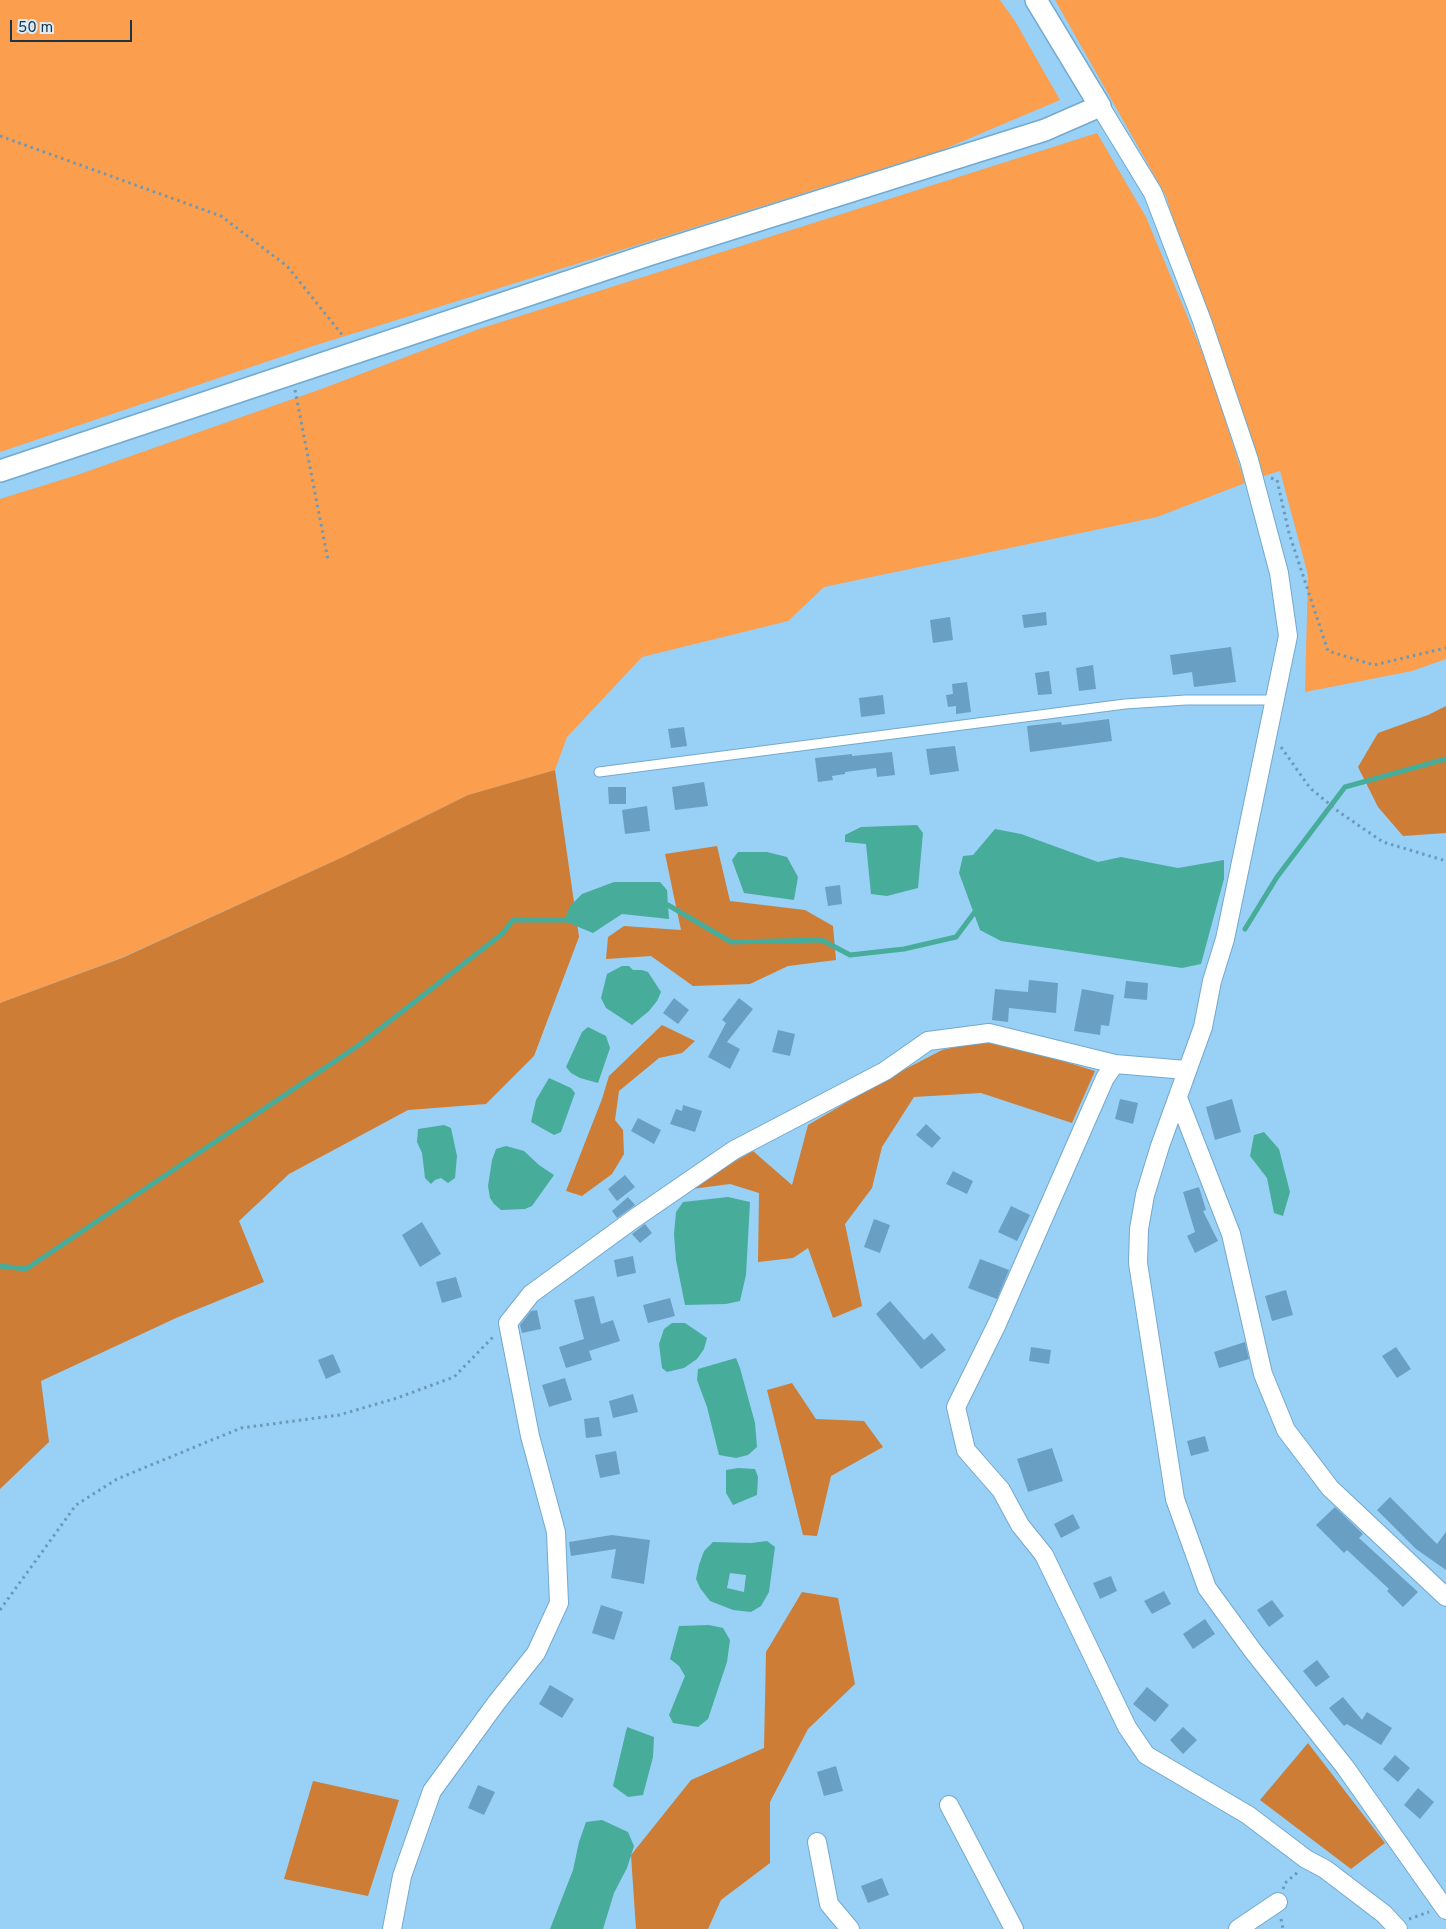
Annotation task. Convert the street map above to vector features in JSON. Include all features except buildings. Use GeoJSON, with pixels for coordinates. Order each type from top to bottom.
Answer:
{"type":"FeatureCollection","features":[{"type":"Feature","properties":{"kind":"street"},"geometry":{"type":"LineString","coordinates":[[1036,0],[1153,192],[1205,330],[1252,470],[1279,573],[1288,636],[1225,939],[1212,981],[1203,1027],[1160,1146],[1145,1195],[1139,1228],[1138,1254],[1175,1499],[1207,1588],[1253,1651],[1345,1767],[1445,1908]]}},
{"type":"Feature","properties":{"kind":"street"},"geometry":{"type":"LineString","coordinates":[[0,471],[648,256],[1045,130],[1100,106]]}},
{"type":"Feature","properties":{"kind":"street"},"geometry":{"type":"LineString","coordinates":[[392,1929],[402,1876],[432,1791],[497,1702],[536,1654],[559,1603],[556,1532],[530,1436],[508,1323],[531,1294],[635,1218],[727,1155],[885,1071],[928,1040],[989,1033],[1115,1064],[1186,1070]]}},
{"type":"Feature","properties":{"kind":"street"},"geometry":{"type":"LineString","coordinates":[[1115,1064],[1105,1078],[997,1324],[956,1407],[966,1450],[1001,1490],[1020,1525],[1044,1555],[1127,1727],[1146,1755],[1248,1815],[1306,1859],[1326,1869],[1384,1914],[1398,1929]]}},
{"type":"Feature","properties":{"kind":"street"},"geometry":{"type":"LineString","coordinates":[[1178,1098],[1231,1234],[1263,1374],[1286,1430],[1330,1488],[1446,1597]]}},
{"type":"Feature","properties":{"kind":"street"},"geometry":{"type":"LineString","coordinates":[[949,1805],[1014,1929]]}},
{"type":"Feature","properties":{"kind":"street"},"geometry":{"type":"LineString","coordinates":[[818,1842],[829,1904],[850,1929]]}},
{"type":"Feature","properties":{"kind":"street"},"geometry":{"type":"LineString","coordinates":[[1238,1929],[1278,1902]]}},
{"type":"Feature","properties":{"kind":"lane"},"geometry":{"type":"LineString","coordinates":[[599,772],[1125,704],[1186,700],[1276,700]]}},
{"type":"Feature","properties":{"kind":"path"},"geometry":{"type":"LineString","coordinates":[[0,136],[221,216],[287,266],[356,354]]}},
{"type":"Feature","properties":{"kind":"path"},"geometry":{"type":"LineString","coordinates":[[292,375],[328,560]]}},
{"type":"Feature","properties":{"kind":"path"},"geometry":{"type":"LineString","coordinates":[[1252,470],[1276,480],[1289,533],[1328,651],[1374,665],[1446,648]]}},
{"type":"Feature","properties":{"kind":"path"},"geometry":{"type":"LineString","coordinates":[[1269,731],[1310,788],[1340,812],[1383,842],[1446,861]]}},
{"type":"Feature","properties":{"kind":"path"},"geometry":{"type":"LineString","coordinates":[[0,1610],[76,1505],[117,1479],[241,1428],[339,1415],[397,1398],[454,1377],[508,1323]]}},
{"type":"Feature","properties":{"kind":"path"},"geometry":{"type":"LineString","coordinates":[[1283,1929],[1278,1902],[1285,1883],[1295,1872],[1310,1868],[1326,1869]]}},
{"type":"Feature","properties":{"kind":"path"},"geometry":{"type":"LineString","coordinates":[[1384,1914],[1409,1919],[1445,1908]]}},
{"type":"Feature","properties":{"kind":"shaded area"},"geometry":{"type":"Polygon","coordinates":[[[0,0],[1000,0],[1015,21],[1060,100],[942,150],[310,347],[0,452],[0,0]]]}},
{"type":"Feature","properties":{"kind":"shaded area"},"geometry":{"type":"Polygon","coordinates":[[[1055,0],[1446,0],[1446,659],[1412,671],[1305,692],[1308,575],[1280,471],[1254,479],[1166,196],[1055,0]]]}},
{"type":"Feature","properties":{"kind":"shaded area"},"geometry":{"type":"Polygon","coordinates":[[[1097,133],[1146,217],[1210,371],[1245,483],[1157,517],[824,587],[788,621],[642,657],[567,737],[555,770],[468,795],[345,856],[121,958],[0,1003],[0,499],[77,475],[324,388],[479,329],[1097,133]]]}},
{"type":"Feature","properties":{"kind":"shaded area"},"geometry":{"type":"Polygon","coordinates":[[[1446,706],[1446,833],[1403,836],[1378,807],[1358,767],[1378,733],[1428,715],[1446,706]]]}},
{"type":"Feature","properties":{"kind":"shaded area"},"geometry":{"type":"Polygon","coordinates":[[[555,770],[579,937],[534,1056],[486,1104],[408,1110],[289,1174],[239,1221],[264,1282],[176,1318],[41,1381],[49,1442],[0,1489],[0,1003],[122,958],[345,856],[468,795],[555,770]]]}},
{"type":"Feature","properties":{"kind":"shaded area"},"geometry":{"type":"Polygon","coordinates":[[[917,825],[923,833],[918,888],[887,896],[871,894],[866,844],[845,842],[845,835],[861,827],[917,825]]]}},
{"type":"Feature","properties":{"kind":"shaded area"},"geometry":{"type":"Polygon","coordinates":[[[995,829],[1021,834],[1098,862],[1121,857],[1178,868],[1224,860],[1224,879],[1201,964],[1182,968],[1001,941],[980,930],[959,873],[963,856],[973,855],[995,829]]]}},
{"type":"Feature","properties":{"kind":"shaded area"},"geometry":{"type":"Polygon","coordinates":[[[717,846],[730,901],[805,910],[833,926],[836,960],[788,966],[750,984],[693,986],[651,956],[606,959],[608,937],[624,926],[681,930],[665,854],[717,846]]]}},
{"type":"Feature","properties":{"kind":"shaded area"},"geometry":{"type":"Polygon","coordinates":[[[738,852],[767,852],[787,857],[798,877],[794,900],[744,893],[732,860],[738,852]]]}},
{"type":"Feature","properties":{"kind":"shaded area"},"geometry":{"type":"Polygon","coordinates":[[[614,882],[660,882],[667,890],[669,919],[622,914],[593,933],[564,921],[570,906],[582,894],[614,882]]]}},
{"type":"Feature","properties":{"kind":"shaded area"},"geometry":{"type":"Polygon","coordinates":[[[622,966],[629,966],[633,970],[648,972],[661,992],[649,1011],[632,1025],[606,1008],[601,998],[607,974],[622,966]]]}},
{"type":"Feature","properties":{"kind":"shaded area"},"geometry":{"type":"Polygon","coordinates":[[[662,1025],[695,1041],[682,1053],[659,1058],[619,1091],[615,1120],[623,1130],[624,1154],[612,1174],[582,1196],[566,1191],[609,1076],[662,1025]]]}},
{"type":"Feature","properties":{"kind":"shaded area"},"geometry":{"type":"Polygon","coordinates":[[[588,1027],[606,1036],[610,1048],[598,1083],[580,1078],[571,1073],[566,1067],[582,1032],[588,1027]]]}},
{"type":"Feature","properties":{"kind":"shaded area"},"geometry":{"type":"Polygon","coordinates":[[[992,1039],[1095,1071],[1072,1123],[981,1093],[914,1097],[882,1147],[872,1188],[845,1224],[862,1306],[833,1318],[808,1248],[793,1258],[758,1262],[759,1193],[730,1184],[684,1190],[753,1151],[792,1185],[808,1125],[890,1077],[942,1050],[992,1039]]]}},
{"type":"Feature","properties":{"kind":"shaded area"},"geometry":{"type":"Polygon","coordinates":[[[549,1078],[571,1088],[575,1093],[561,1132],[554,1135],[531,1122],[536,1100],[549,1078]]]}},
{"type":"Feature","properties":{"kind":"shaded area"},"geometry":{"type":"Polygon","coordinates":[[[444,1125],[451,1128],[457,1156],[455,1178],[448,1183],[441,1178],[431,1184],[425,1178],[422,1153],[417,1142],[418,1129],[444,1125]]]}},
{"type":"Feature","properties":{"kind":"shaded area"},"geometry":{"type":"Polygon","coordinates":[[[1264,1132],[1279,1149],[1290,1192],[1283,1216],[1274,1213],[1267,1178],[1250,1156],[1254,1135],[1264,1132]]]}},
{"type":"Feature","properties":{"kind":"shaded area"},"geometry":{"type":"Polygon","coordinates":[[[506,1146],[524,1151],[539,1165],[554,1175],[532,1206],[525,1209],[501,1210],[490,1198],[488,1186],[492,1160],[496,1149],[506,1146]]]}},
{"type":"Feature","properties":{"kind":"shaded area"},"geometry":{"type":"Polygon","coordinates":[[[728,1197],[750,1202],[746,1275],[740,1301],[726,1304],[685,1305],[676,1260],[674,1234],[676,1212],[683,1202],[728,1197]]]}},
{"type":"Feature","properties":{"kind":"shaded area"},"geometry":{"type":"Polygon","coordinates":[[[672,1323],[685,1323],[707,1338],[704,1349],[697,1359],[684,1368],[667,1372],[662,1368],[659,1344],[664,1329],[672,1323]]]}},
{"type":"Feature","properties":{"kind":"shaded area"},"geometry":{"type":"Polygon","coordinates":[[[736,1358],[755,1423],[757,1447],[748,1455],[736,1458],[719,1455],[707,1407],[697,1380],[698,1369],[736,1358]]]}},
{"type":"Feature","properties":{"kind":"shaded area"},"geometry":{"type":"Polygon","coordinates":[[[792,1383],[816,1419],[864,1421],[883,1447],[831,1476],[817,1536],[803,1535],[767,1390],[792,1383]]]}},
{"type":"Feature","properties":{"kind":"shaded area"},"geometry":{"type":"Polygon","coordinates":[[[738,1468],[755,1469],[758,1477],[757,1495],[733,1505],[726,1493],[726,1470],[738,1468]]]}},
{"type":"Feature","properties":{"kind":"shaded area"},"geometry":{"type":"Polygon","coordinates":[[[767,1541],[775,1547],[769,1592],[761,1606],[751,1612],[733,1610],[710,1601],[696,1579],[704,1551],[713,1542],[751,1543],[767,1541]],[[730,1573],[727,1588],[744,1592],[746,1575],[730,1573]]]}},
{"type":"Feature","properties":{"kind":"shaded area"},"geometry":{"type":"Polygon","coordinates":[[[802,1592],[838,1598],[855,1684],[808,1729],[770,1802],[770,1863],[721,1900],[708,1929],[636,1929],[631,1855],[691,1780],[764,1748],[766,1652],[802,1592]]]}},
{"type":"Feature","properties":{"kind":"shaded area"},"geometry":{"type":"Polygon","coordinates":[[[709,1625],[723,1628],[730,1640],[727,1662],[708,1719],[698,1727],[673,1723],[669,1715],[685,1676],[679,1666],[670,1659],[679,1626],[709,1625]]]}},
{"type":"Feature","properties":{"kind":"shaded area"},"geometry":{"type":"Polygon","coordinates":[[[627,1727],[654,1737],[653,1757],[643,1795],[628,1797],[613,1786],[627,1727]]]}},
{"type":"Feature","properties":{"kind":"shaded area"},"geometry":{"type":"Polygon","coordinates":[[[1308,1743],[1385,1843],[1351,1869],[1260,1800],[1308,1743]]]}},
{"type":"Feature","properties":{"kind":"shaded area"},"geometry":{"type":"Polygon","coordinates":[[[313,1781],[399,1800],[368,1896],[284,1879],[313,1781]]]}},
{"type":"Feature","properties":{"kind":"shaded area"},"geometry":{"type":"Polygon","coordinates":[[[602,1820],[628,1832],[634,1846],[627,1868],[614,1893],[603,1929],[550,1929],[573,1870],[579,1842],[586,1822],[602,1820]]]}},
{"type":"Feature","properties":{"kind":"waterway"},"geometry":{"type":"LineString","coordinates":[[1245,929],[1277,877],[1345,787],[1446,759]]}},
{"type":"Feature","properties":{"kind":"waterway"},"geometry":{"type":"LineString","coordinates":[[663,906],[668,905],[731,942],[822,940],[850,955],[904,949],[956,937],[977,909]]}},
{"type":"Feature","properties":{"kind":"waterway"},"geometry":{"type":"LineString","coordinates":[[0,1266],[26,1269],[359,1045],[502,934],[513,920],[571,920]]}}]}
